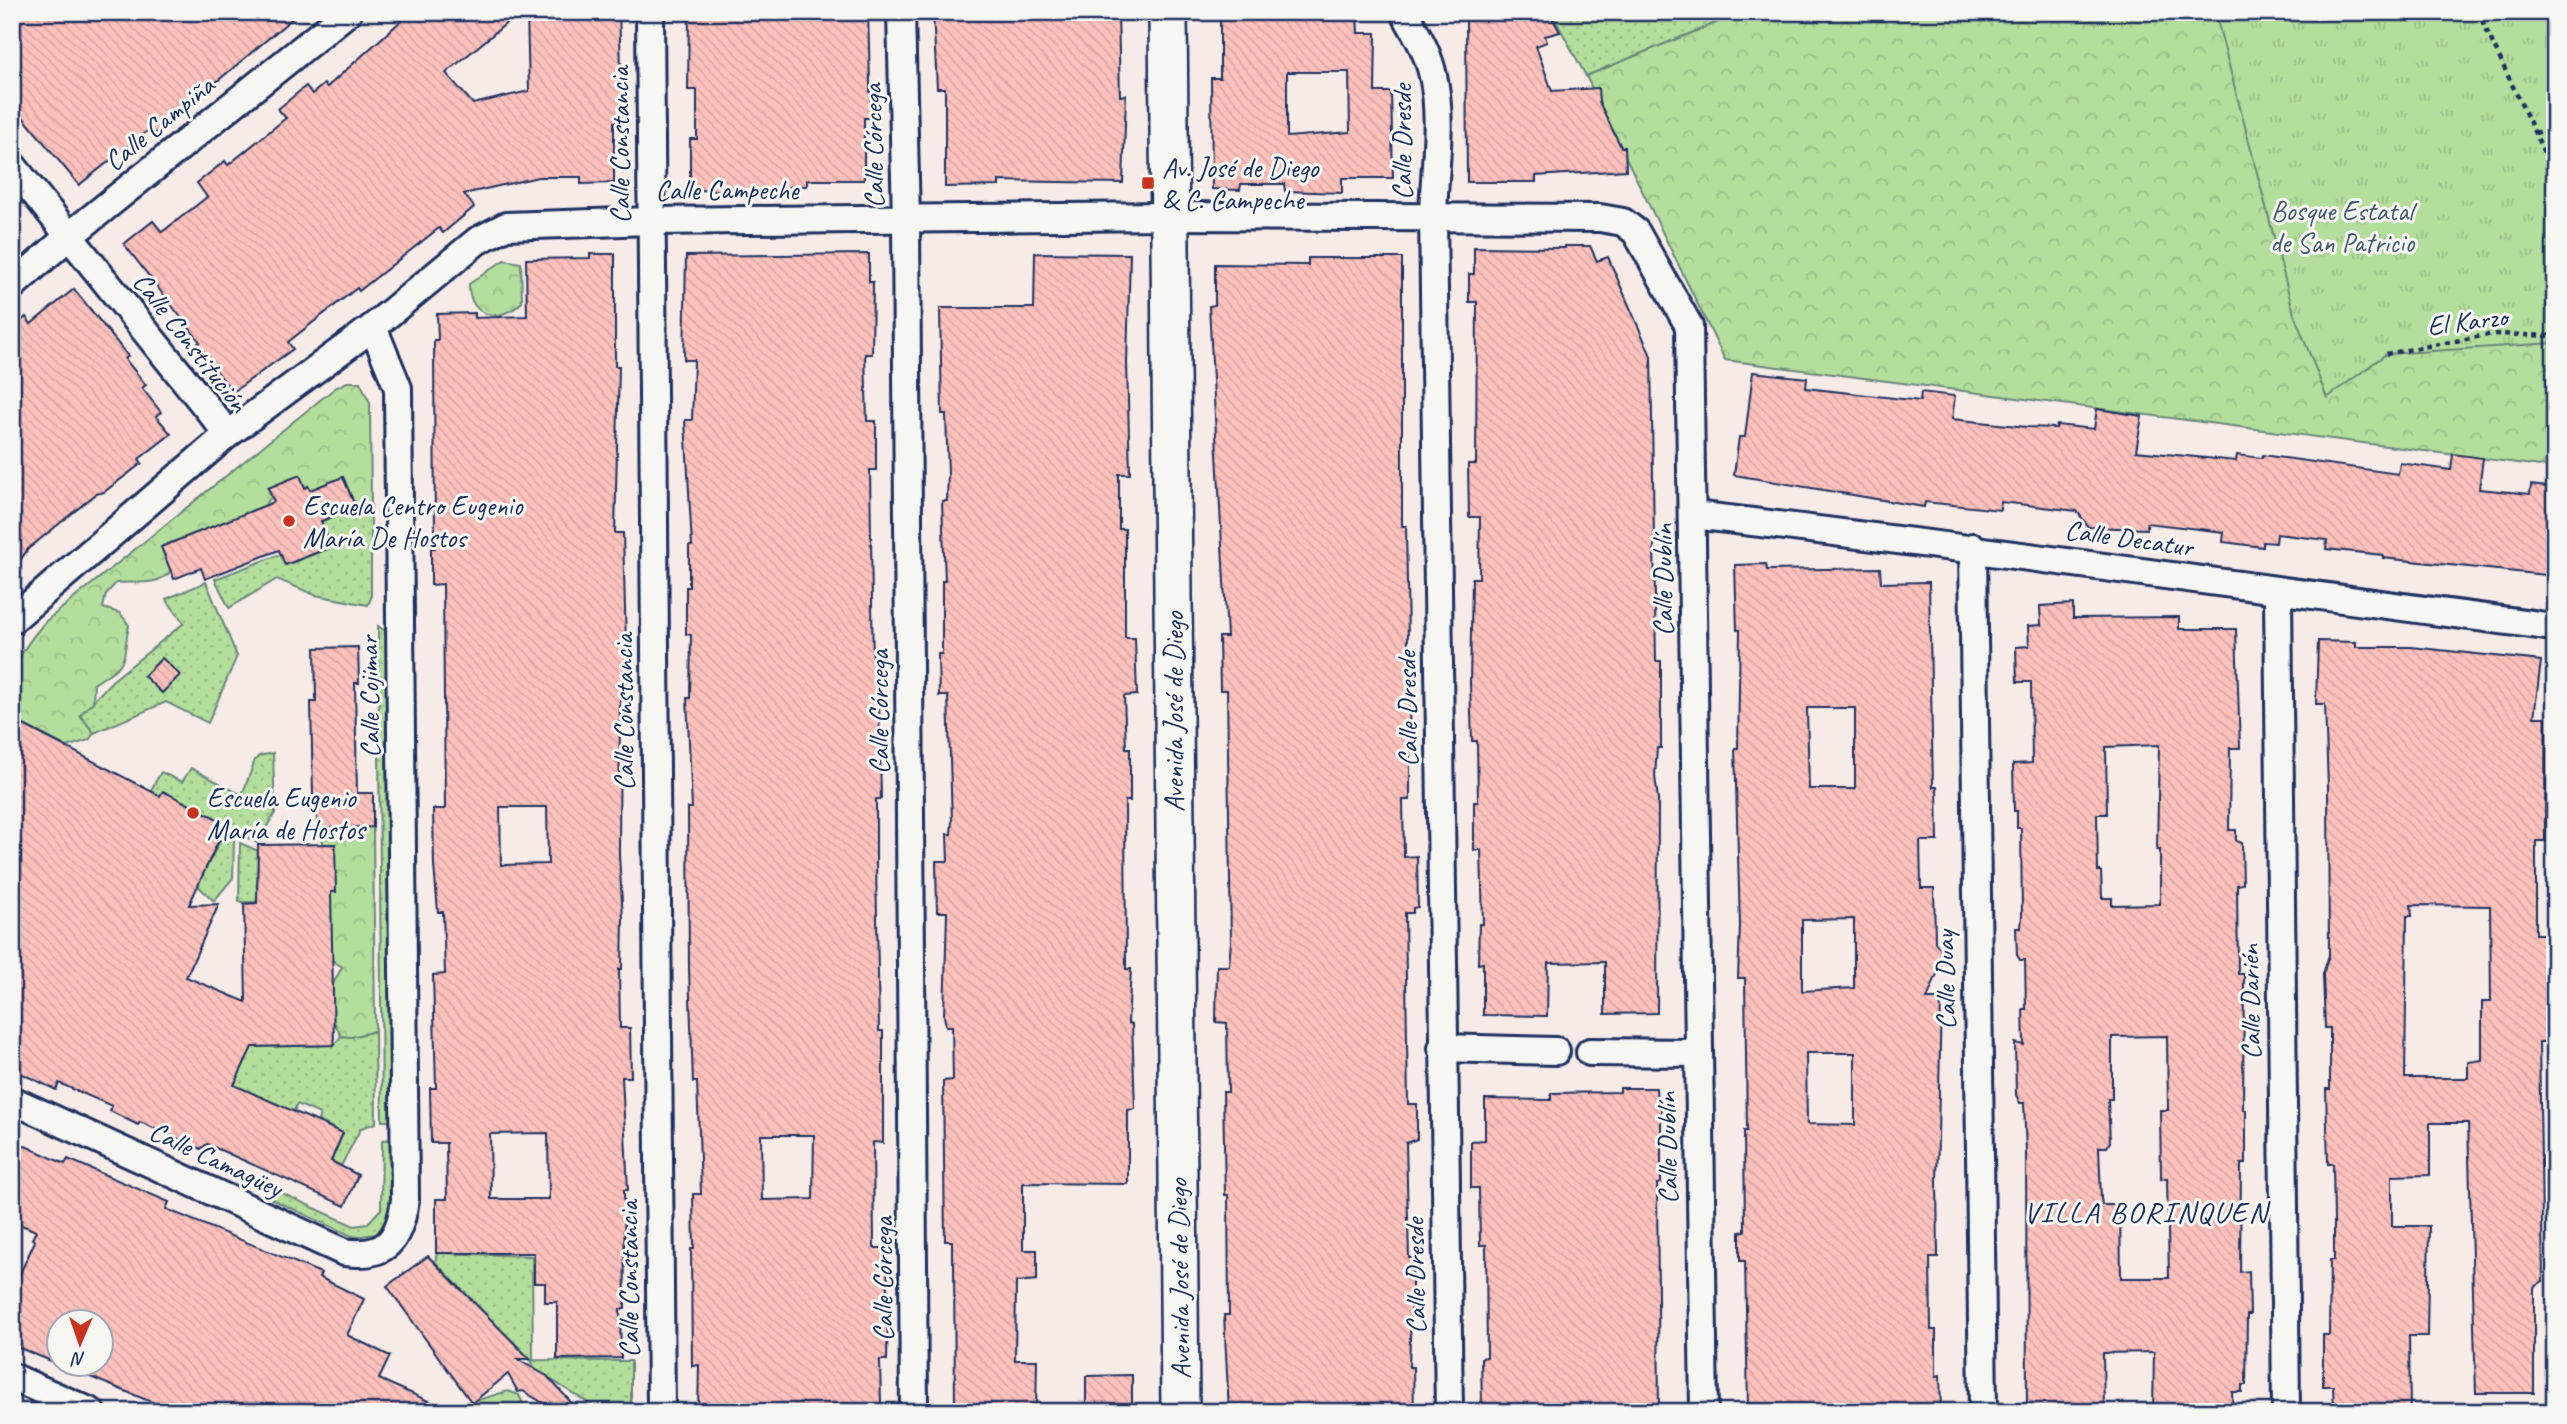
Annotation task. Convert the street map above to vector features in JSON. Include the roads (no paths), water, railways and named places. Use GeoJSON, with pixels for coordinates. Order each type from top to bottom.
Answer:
{"type":"FeatureCollection","features":[{"type":"Feature","properties":{"kind":"main road","name":"Avenida José de Diego"},"geometry":{"type":"LineString","coordinates":[[1168,12],[1180,1412]]}},
{"type":"Feature","properties":{"kind":"street","name":"Calle Campiña"},"geometry":{"type":"LineString","coordinates":[[12,286],[68,237],[348,12]]}},
{"type":"Feature","properties":{"kind":"street","name":"Calle Constancia"},"geometry":{"type":"LineString","coordinates":[[650,12],[661,1412]]}},
{"type":"Feature","properties":{"kind":"street","name":"Calle Córcega"},"geometry":{"type":"LineString","coordinates":[[901,12],[906,220],[914,1412]]}},
{"type":"Feature","properties":{"kind":"street","name":"Calle Dresde"},"geometry":{"type":"LineString","coordinates":[[1404,12],[1426,51],[1434,78],[1433,216],[1442,1048],[1450,1412]]}},
{"type":"Feature","properties":{"kind":"street","name":"Calle Constitución"},"geometry":{"type":"LineString","coordinates":[[12,165],[228,434],[12,620]]}},
{"type":"Feature","properties":{"kind":"street","name":"Calle Campeche"},"geometry":{"type":"LineString","coordinates":[[228,434],[373,327],[477,241],[506,226],[651,221],[1170,216]]}},
{"type":"Feature","properties":{"kind":"street","name":"Calle Dublín"},"geometry":{"type":"LineString","coordinates":[[1170,216],[1600,218],[1623,222],[1636,232],[1689,327],[1693,515],[1696,1053],[1704,1412]]}},
{"type":"Feature","properties":{"kind":"street","name":"Calle Cojimar"},"geometry":{"type":"LineString","coordinates":[[373,327],[398,388],[405,1200],[402,1223],[394,1238]]}},
{"type":"Feature","properties":{"kind":"street","name":"Calle Decatur"},"geometry":{"type":"LineString","coordinates":[[1693,515],[1973,547],[2278,592],[2555,627]]}},
{"type":"Feature","properties":{"kind":"street","name":"Calle Duay"},"geometry":{"type":"LineString","coordinates":[[1973,547],[1983,1412]]}},
{"type":"Feature","properties":{"kind":"street","name":"Calle Darién"},"geometry":{"type":"LineString","coordinates":[[2278,592],[2286,1412]]}},
{"type":"Feature","properties":{"kind":"street"},"geometry":{"type":"LineString","coordinates":[[1442,1048],[1556,1051]]}},
{"type":"Feature","properties":{"kind":"street"},"geometry":{"type":"LineString","coordinates":[[1590,1052],[1696,1053]]}},
{"type":"Feature","properties":{"kind":"street","name":"Calle Camagüey"},"geometry":{"type":"LineString","coordinates":[[12,1100],[344,1252],[365,1255],[381,1249],[394,1238]]}},
{"type":"Feature","properties":{"kind":"street"},"geometry":{"type":"LineString","coordinates":[[12,1377],[91,1412]]}},
{"type":"Feature","properties":{"kind":"place","name":"Av. José de Diego & C. Campeche"},"geometry":{"type":"Point","coordinates":[1148,183]}},
{"type":"Feature","properties":{"kind":"place","name":"Escuela Centro Eugenio María De Hostos"},"geometry":{"type":"Point","coordinates":[289,521]}},
{"type":"Feature","properties":{"kind":"place","name":"Escuela Eugenio María de Hostos"},"geometry":{"type":"Point","coordinates":[193,813]}},
{"type":"Feature","properties":{"kind":"district","name":"VILLA BORINQUEN"},"geometry":{"type":"Point","coordinates":[2146,1212]}},
{"type":"Feature","properties":{"kind":"park label","name":"Bosque Estatal de San Patricio"},"geometry":{"type":"Point","coordinates":[2342,226]}}]}
